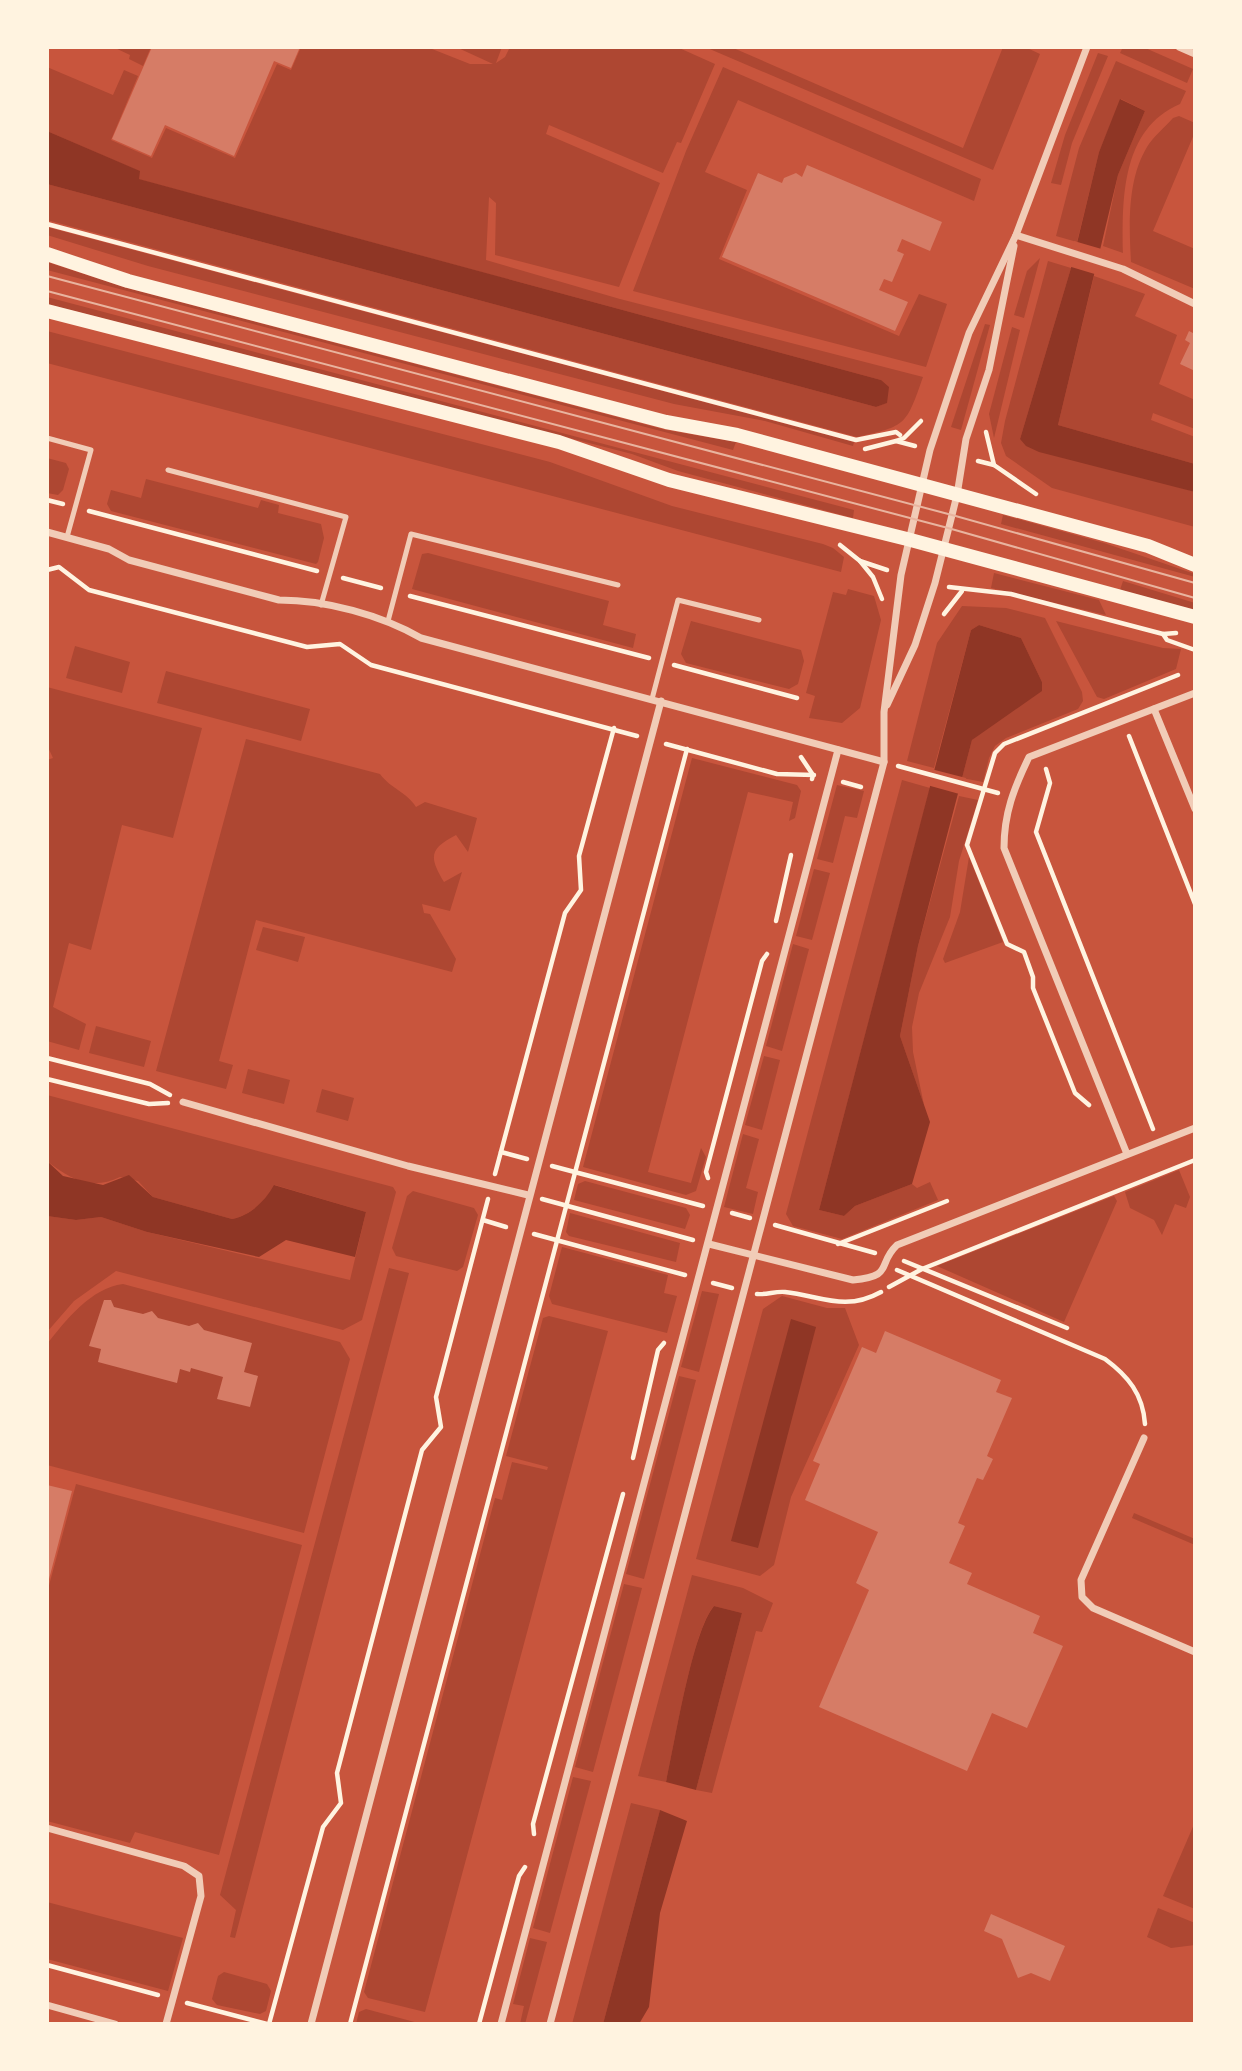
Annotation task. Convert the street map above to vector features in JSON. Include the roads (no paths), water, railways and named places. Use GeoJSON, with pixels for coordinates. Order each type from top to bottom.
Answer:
{"type":"FeatureCollection","features":[{"type":"Feature","properties":{"kind":"main road"},"geometry":{"type":"LineString","coordinates":[[47,254],[155,288],[666,422],[737,435],[1148,546],[1195,565]]}},
{"type":"Feature","properties":{"kind":"main road"},"geometry":{"type":"LineString","coordinates":[[47,311],[559,442],[669,480],[907,539],[1195,617]]}},
{"type":"Feature","properties":{"kind":"street"},"geometry":{"type":"LineString","coordinates":[[550,2024],[884,762],[884,712],[893,633],[907,539],[921,485],[969,333],[1016,235],[1087,47]]}},
{"type":"Feature","properties":{"kind":"street"},"geometry":{"type":"LineString","coordinates":[[1179,47],[1195,54]]}},
{"type":"Feature","properties":{"kind":"street"},"geometry":{"type":"LineString","coordinates":[[1016,235],[1115,267],[1195,304]]}},
{"type":"Feature","properties":{"kind":"street"},"geometry":{"type":"LineString","coordinates":[[884,712],[915,645],[943,550],[957,495],[966,439],[989,370],[1016,235]]}},
{"type":"Feature","properties":{"kind":"street"},"geometry":{"type":"LineString","coordinates":[[47,531],[109,549],[129,560],[279,600],[302,600],[388,621],[421,638],[884,762]]}},
{"type":"Feature","properties":{"kind":"street"},"geometry":{"type":"LineString","coordinates":[[1127,1154],[1004,848],[1004,826],[1010,796],[1030,757],[1195,694]]}},
{"type":"Feature","properties":{"kind":"street"},"geometry":{"type":"LineString","coordinates":[[311,2024],[528,1195],[613,891],[661,701]]}},
{"type":"Feature","properties":{"kind":"street"},"geometry":{"type":"LineString","coordinates":[[1154,709],[1195,809]]}},
{"type":"Feature","properties":{"kind":"street"},"geometry":{"type":"LineString","coordinates":[[501,2024],[838,750]]}},
{"type":"Feature","properties":{"kind":"street"},"geometry":{"type":"LineString","coordinates":[[183,1102],[528,1195]]}},
{"type":"Feature","properties":{"kind":"street"},"geometry":{"type":"LineString","coordinates":[[709,1244],[853,1280],[873,1278],[887,1266],[892,1250],[897,1245],[1195,1128]]}},
{"type":"Feature","properties":{"kind":"street"},"geometry":{"type":"LineString","coordinates":[[1144,1438],[1081,1580],[1082,1597],[1093,1608],[1195,1652]]}},
{"type":"Feature","properties":{"kind":"street"},"geometry":{"type":"LineString","coordinates":[[47,1828],[184,1866],[199,1876],[201,1896],[166,2024]]}},
{"type":"Feature","properties":{"kind":"street"},"geometry":{"type":"LineString","coordinates":[[47,2005],[115,2024]]}},
{"type":"Feature","properties":{"kind":"lane"},"geometry":{"type":"LineString","coordinates":[[47,438],[91,450],[67,537]]}},
{"type":"Feature","properties":{"kind":"lane"},"geometry":{"type":"LineString","coordinates":[[168,470],[345,516],[321,605]]}},
{"type":"Feature","properties":{"kind":"lane"},"geometry":{"type":"LineString","coordinates":[[388,621],[411,534],[618,585]]}},
{"type":"Feature","properties":{"kind":"lane"},"geometry":{"type":"LineString","coordinates":[[652,699],[678,600],[759,621]]}},
{"type":"Feature","properties":{"kind":"tram line"},"geometry":{"type":"LineString","coordinates":[[47,276],[952,515],[1195,583]]}},
{"type":"Feature","properties":{"kind":"tram line"},"geometry":{"type":"LineString","coordinates":[[47,291],[948,528],[1195,598]]}}]}
